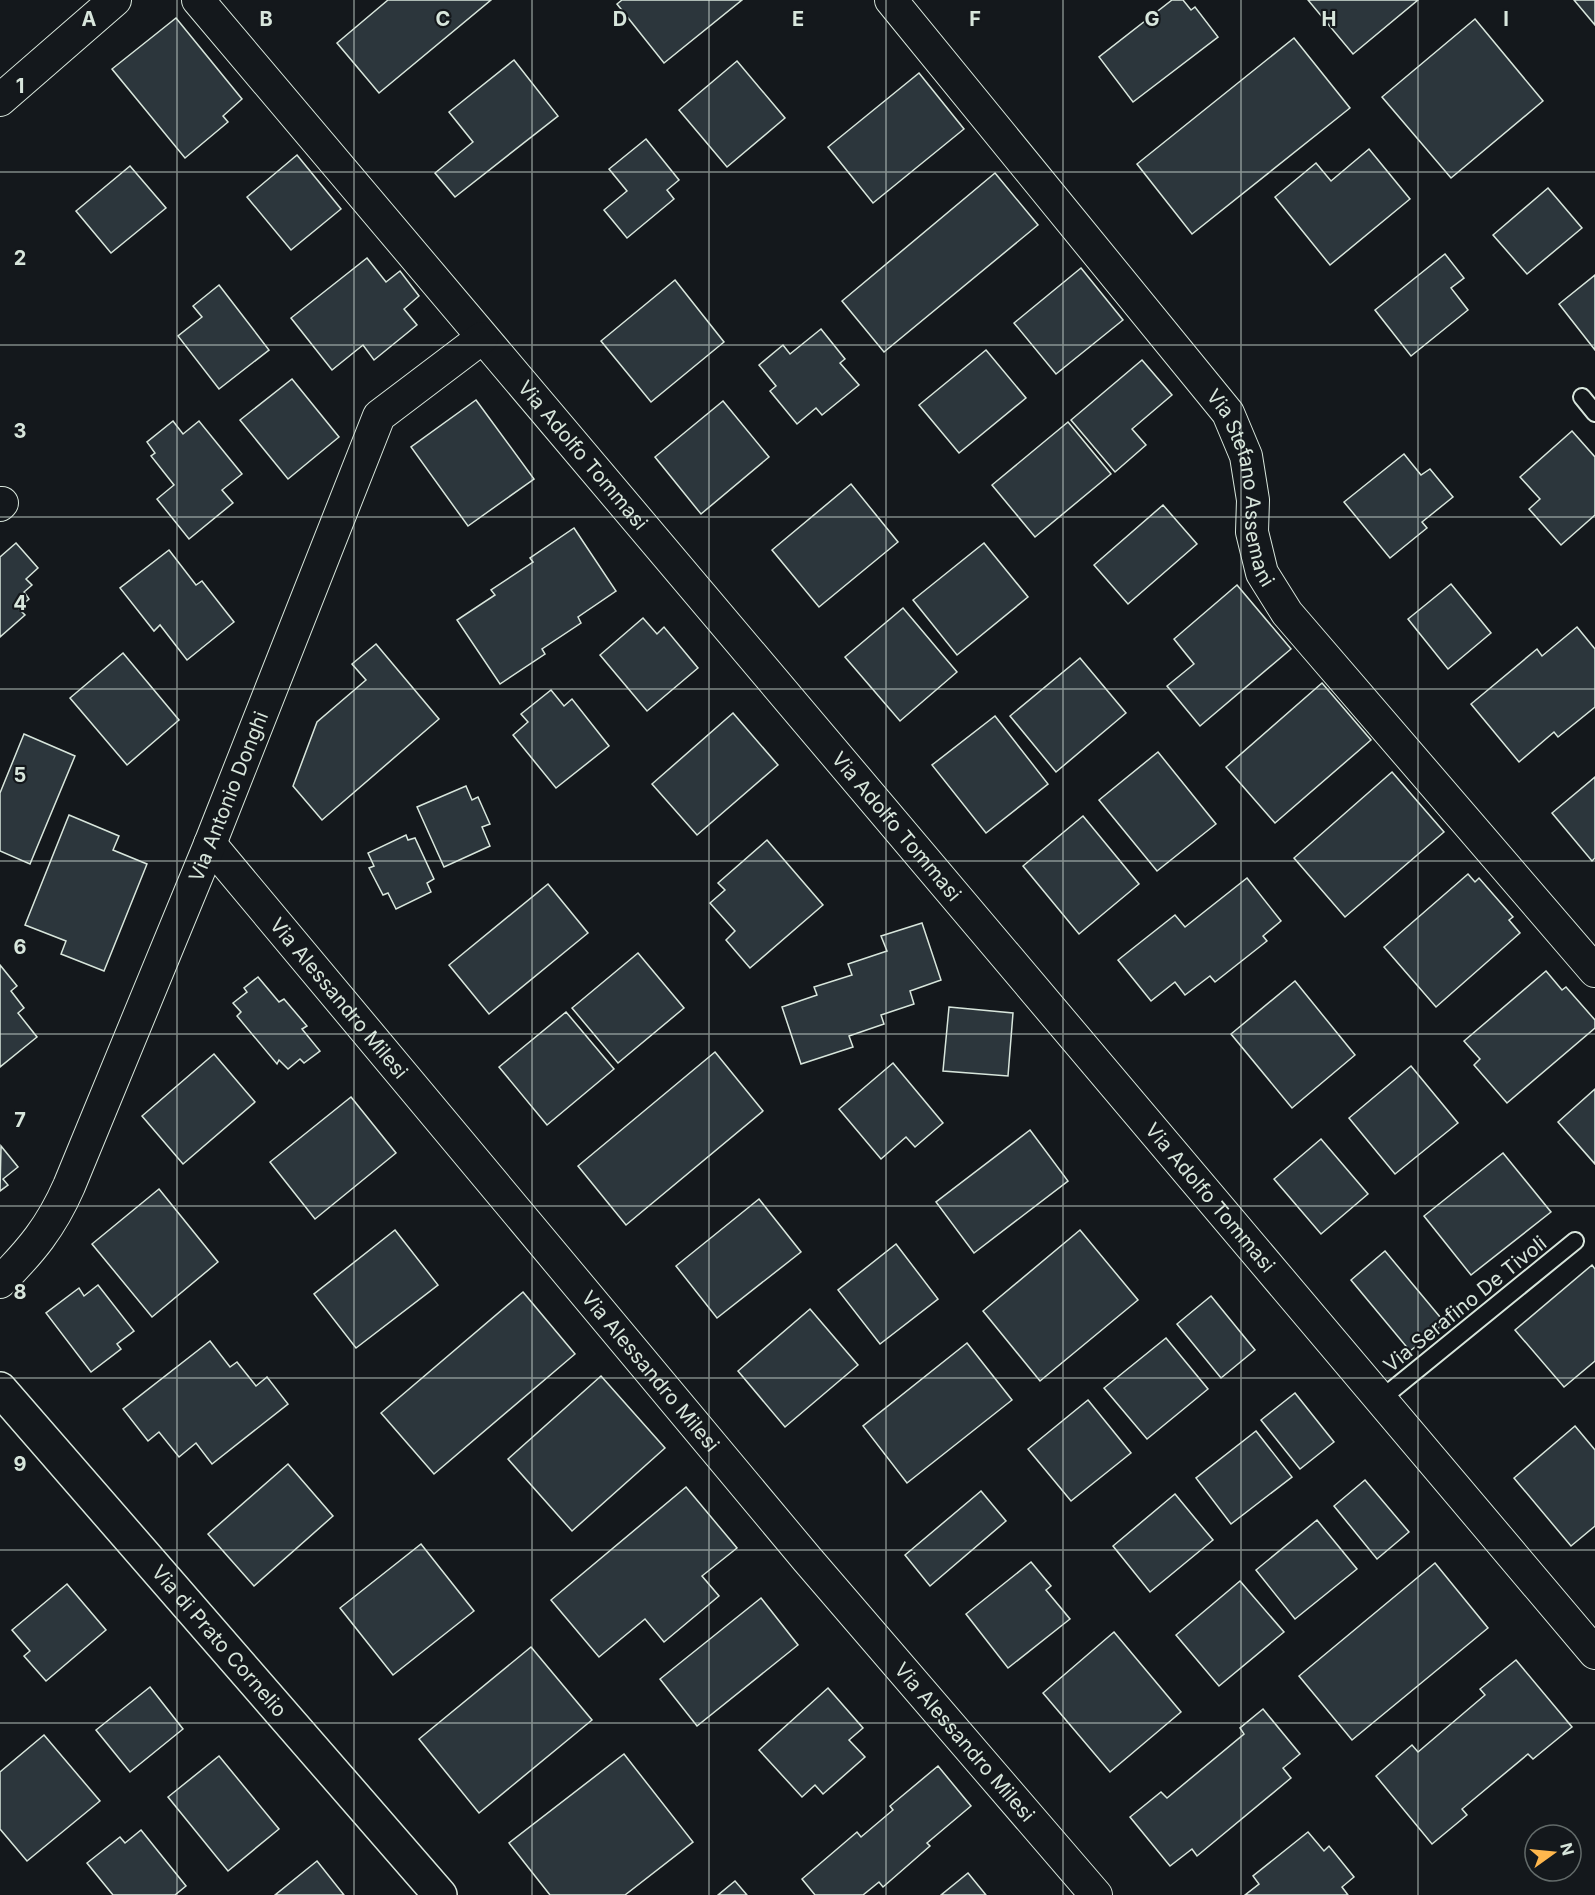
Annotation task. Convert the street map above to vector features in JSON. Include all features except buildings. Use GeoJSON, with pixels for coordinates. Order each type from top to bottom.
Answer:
{"type":"FeatureCollection","features":[{"type":"Feature","properties":{"kind":"street"},"geometry":{"type":"LineString","coordinates":[[0,100],[115,0]]}},
{"type":"Feature","properties":{"kind":"street","name":"Via Adolfo Tommasi"},"geometry":{"type":"LineString","coordinates":[[198,0],[1595,1653]]}},
{"type":"Feature","properties":{"kind":"street","name":"Via Stefano Assemani"},"geometry":{"type":"LineString","coordinates":[[891,0],[1228,413],[1246,456],[1253,500],[1252,532],[1262,573],[1287,613],[1595,971]]}},
{"type":"Feature","properties":{"kind":"street","name":"Via Antonio Donghi"},"geometry":{"type":"LineString","coordinates":[[0,1282],[38,1242],[63,1200],[210,844],[379,416],[482,338]]}},
{"type":"Feature","properties":{"kind":"street","name":"Via Alessandro Milesi"},"geometry":{"type":"LineString","coordinates":[[210,844],[807,1559],[1096,1895]]}},
{"type":"Feature","properties":{"kind":"street","name":"Via di Prato Cornelio"},"geometry":{"type":"LineString","coordinates":[[0,1389],[440,1895]]}},
{"type":"Feature","properties":{"kind":"lane"},"geometry":{"type":"LineString","coordinates":[[1582,397],[1595,413]]}},
{"type":"Feature","properties":{"kind":"lane","name":"Via Serafino De Tivoli"},"geometry":{"type":"LineString","coordinates":[[1381,1399],[1575,1241]]}}]}
